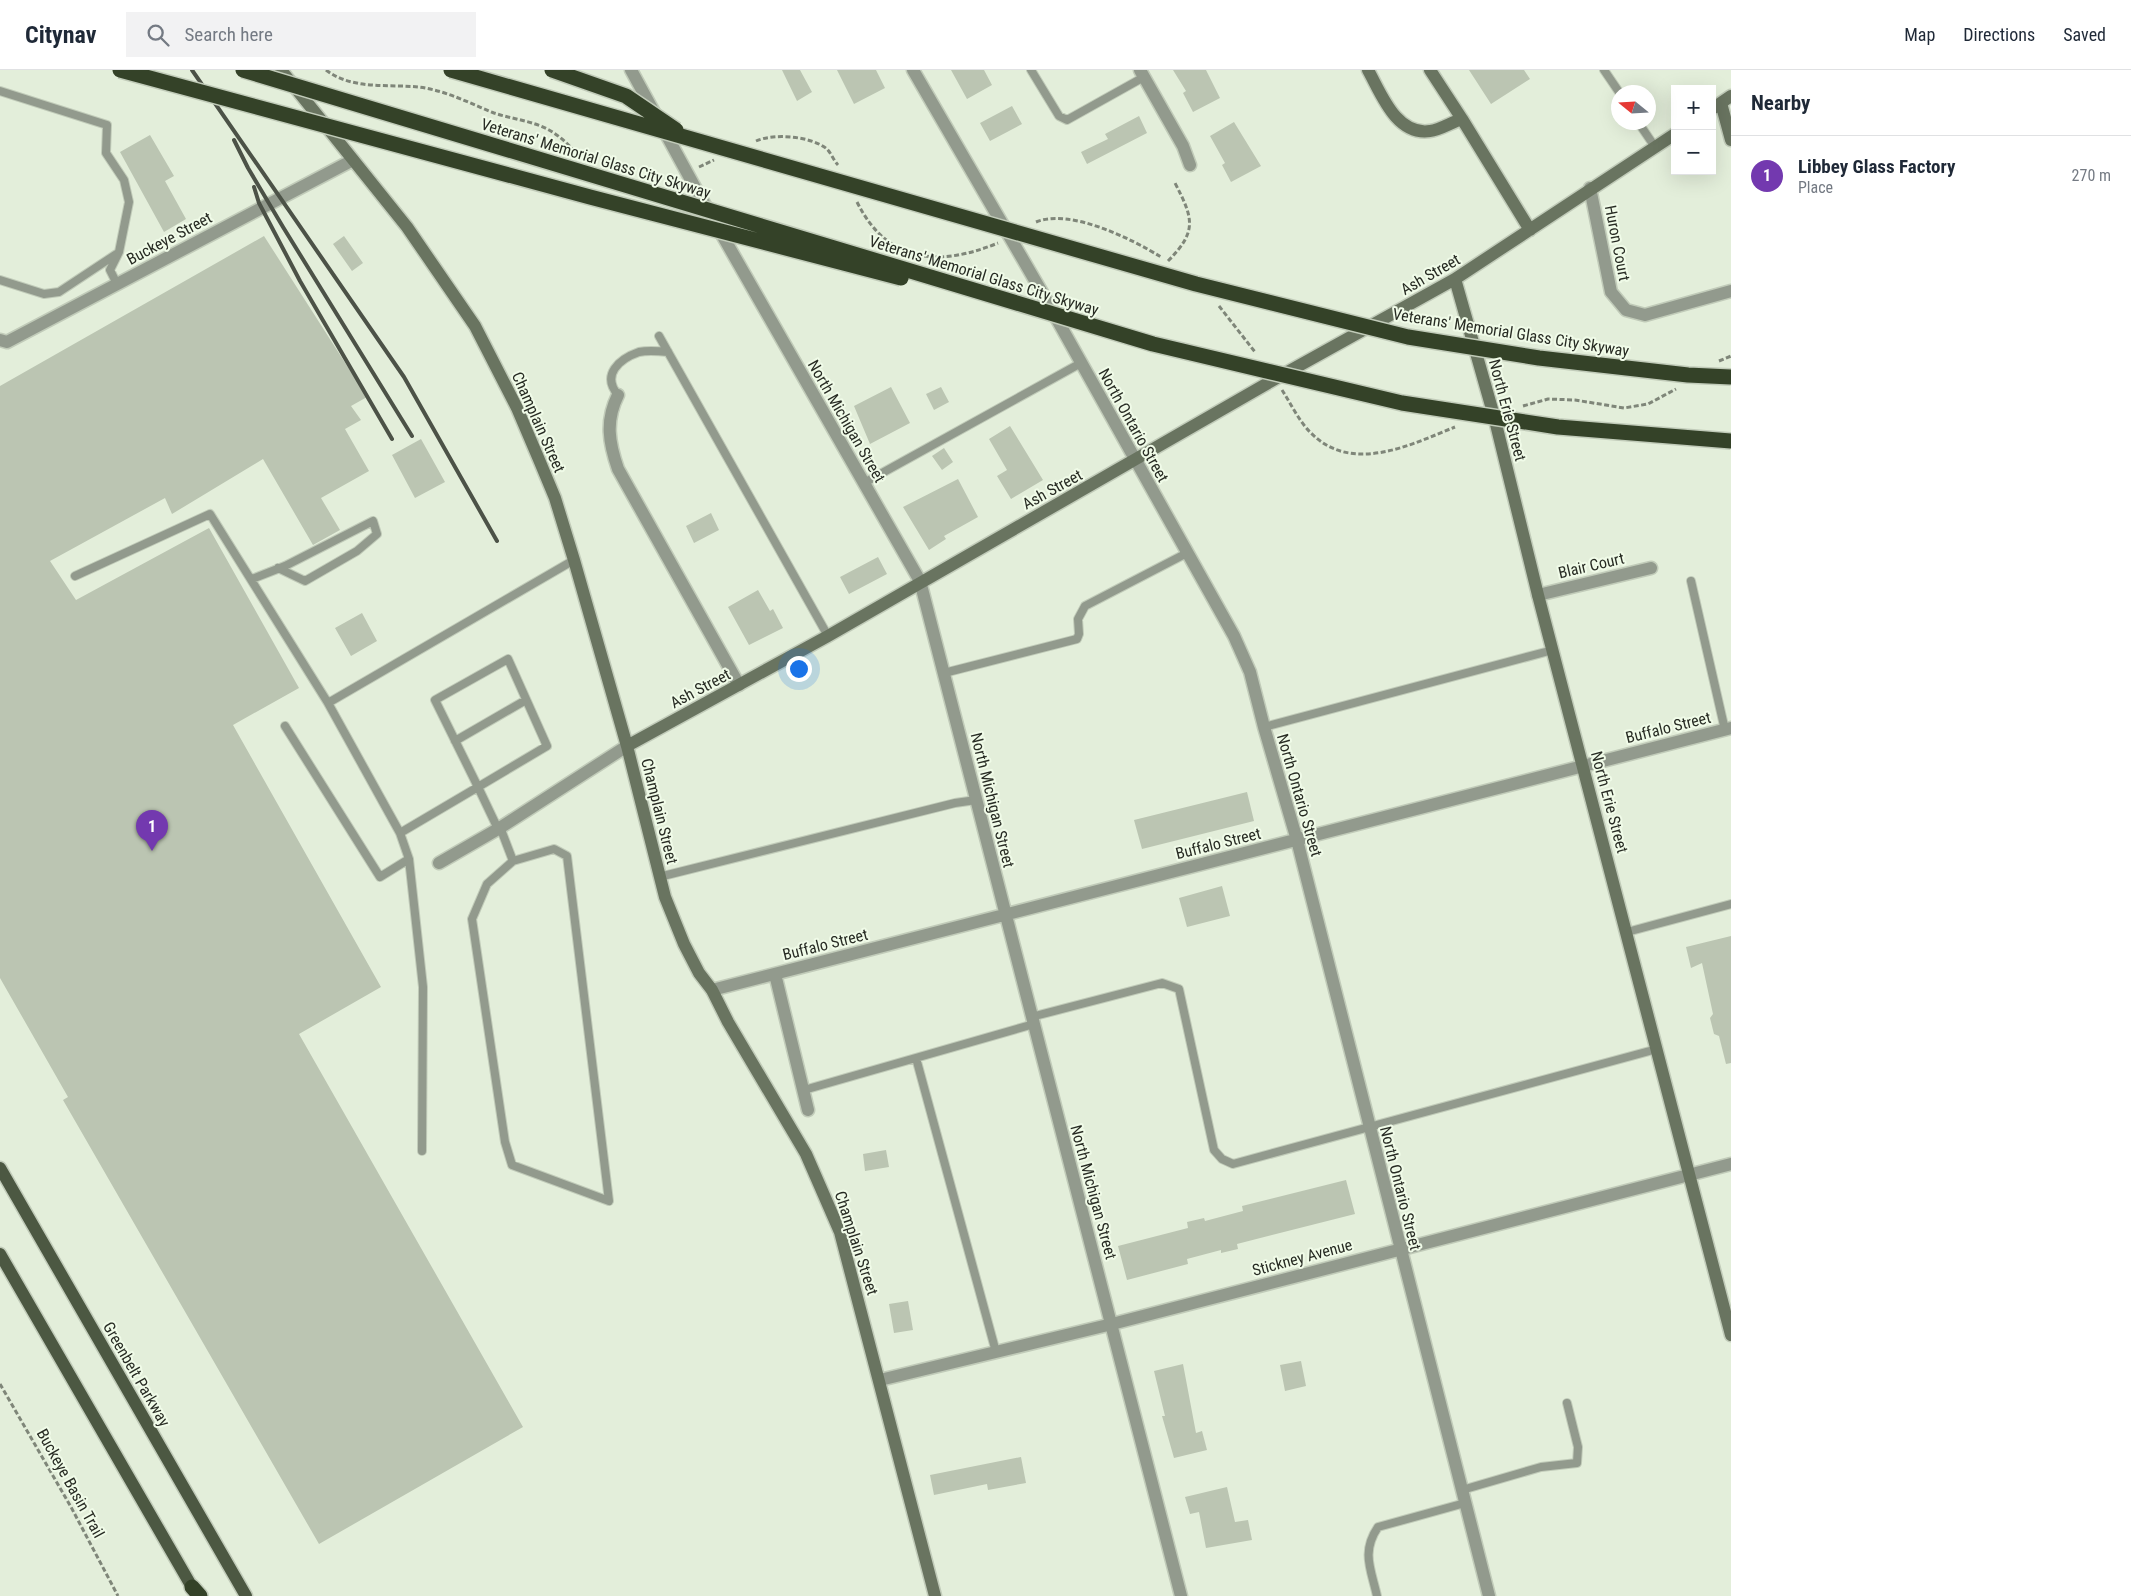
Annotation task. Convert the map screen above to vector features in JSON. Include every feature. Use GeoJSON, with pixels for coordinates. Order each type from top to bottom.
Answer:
{"type":"FeatureCollection","features":[{"type":"Feature","properties":{"kind":"highway"},"geometry":{"type":"LineString","coordinates":[[120,70],[580,195],[1153,344]]}},
{"type":"Feature","properties":{"kind":"highway","name":"Veterans' Memorial Glass City Skyway"},"geometry":{"type":"LineString","coordinates":[[243,70],[1153,344],[1402,403],[1558,427],[1731,441]]}},
{"type":"Feature","properties":{"kind":"highway","name":"Veterans' Memorial Glass City Skyway"},"geometry":{"type":"LineString","coordinates":[[451,70],[1196,284],[1408,337],[1539,358],[1688,375],[1731,377]]}},
{"type":"Feature","properties":{"kind":"highway"},"geometry":{"type":"LineString","coordinates":[[552,70],[626,96],[688,138]]}},
{"type":"Feature","properties":{"kind":"main road","name":"Greenbelt Parkway"},"geometry":{"type":"LineString","coordinates":[[0,1168],[246,1596]]}},
{"type":"Feature","properties":{"kind":"main road"},"geometry":{"type":"LineString","coordinates":[[0,1254],[196,1593]]}},
{"type":"Feature","properties":{"kind":"street","name":"Champlain Street"},"geometry":{"type":"LineString","coordinates":[[281,70],[407,227],[475,326],[517,408],[555,498],[627,746],[659,877],[684,944],[699,973],[712,990],[728,1022],[806,1154],[840,1232],[935,1596]]}},
{"type":"Feature","properties":{"kind":"street","name":"North Michigan Street"},"geometry":{"type":"LineString","coordinates":[[630,70],[920,581],[1181,1596]]}},
{"type":"Feature","properties":{"kind":"street","name":"North Ontario Street"},"geometry":{"type":"LineString","coordinates":[[914,70],[1234,636],[1250,672],[1264,728],[1297,840],[1489,1596]]}},
{"type":"Feature","properties":{"kind":"street"},"geometry":{"type":"LineString","coordinates":[[1368,70],[1394,115],[1411,129],[1430,131],[1462,119]]}},
{"type":"Feature","properties":{"kind":"street"},"geometry":{"type":"LineString","coordinates":[[1430,70],[1530,230]]}},
{"type":"Feature","properties":{"kind":"street"},"geometry":{"type":"LineString","coordinates":[[1142,73],[1183,146],[1190,166]]}},
{"type":"Feature","properties":{"kind":"street"},"geometry":{"type":"LineString","coordinates":[[1722,103],[1731,140]]}},
{"type":"Feature","properties":{"kind":"street","name":"Ash Street"},"geometry":{"type":"LineString","coordinates":[[439,863],[499,828],[627,746],[828,636],[920,581],[1455,279],[1590,188],[1671,136]]}},
{"type":"Feature","properties":{"kind":"street","name":"Buckeye Street"},"geometry":{"type":"LineString","coordinates":[[0,340],[7,342],[353,160]]}},
{"type":"Feature","properties":{"kind":"street","name":"Huron Court"},"geometry":{"type":"LineString","coordinates":[[1590,188],[1611,292],[1626,310],[1645,315],[1731,291]]}},
{"type":"Feature","properties":{"kind":"street","name":"North Erie Street"},"geometry":{"type":"LineString","coordinates":[[1455,279],[1494,416],[1552,650],[1584,766],[1731,1335]]}},
{"type":"Feature","properties":{"kind":"street"},"geometry":{"type":"LineString","coordinates":[[618,395],[609,426],[609,444],[618,469],[739,685]]}},
{"type":"Feature","properties":{"kind":"street","name":"Blair Court"},"geometry":{"type":"LineString","coordinates":[[1538,595],[1652,568]]}},
{"type":"Feature","properties":{"kind":"street","name":"Buffalo Street"},"geometry":{"type":"LineString","coordinates":[[712,990],[1728,729]]}},
{"type":"Feature","properties":{"kind":"street"},"geometry":{"type":"LineString","coordinates":[[775,974],[808,1110]]}},
{"type":"Feature","properties":{"kind":"street","name":"Stickney Avenue"},"geometry":{"type":"LineString","coordinates":[[880,1380],[1112,1324],[1400,1248],[1731,1164]]}},
{"type":"Feature","properties":{"kind":"lane"},"geometry":{"type":"LineString","coordinates":[[1031,70],[1059,116],[1068,120],[1142,73]]}},
{"type":"Feature","properties":{"kind":"lane"},"geometry":{"type":"LineString","coordinates":[[1604,70],[1614,85]]}},
{"type":"Feature","properties":{"kind":"lane"},"geometry":{"type":"LineString","coordinates":[[0,91],[107,125],[106,153],[124,180],[129,202],[119,252],[110,270],[117,284]]}},
{"type":"Feature","properties":{"kind":"lane"},"geometry":{"type":"LineString","coordinates":[[1643,130],[1654,147]]}},
{"type":"Feature","properties":{"kind":"lane"},"geometry":{"type":"LineString","coordinates":[[0,280],[44,294],[59,292],[119,252]]}},
{"type":"Feature","properties":{"kind":"lane"},"geometry":{"type":"LineString","coordinates":[[659,336],[828,636]]}},
{"type":"Feature","properties":{"kind":"lane"},"geometry":{"type":"LineString","coordinates":[[618,395],[611,387],[610,378],[615,367],[640,352],[668,352]]}},
{"type":"Feature","properties":{"kind":"lane"},"geometry":{"type":"LineString","coordinates":[[864,483],[1081,363]]}},
{"type":"Feature","properties":{"kind":"lane"},"geometry":{"type":"LineString","coordinates":[[75,576],[210,514],[328,703],[400,833],[408,859],[423,988],[422,1151]]}},
{"type":"Feature","properties":{"kind":"lane"},"geometry":{"type":"LineString","coordinates":[[252,580],[278,568],[285,566],[373,521],[377,534],[357,551],[305,581],[278,568]]}},
{"type":"Feature","properties":{"kind":"lane"},"geometry":{"type":"LineString","coordinates":[[944,673],[1077,639],[1079,634],[1078,619],[1085,606],[1187,553]]}},
{"type":"Feature","properties":{"kind":"lane"},"geometry":{"type":"LineString","coordinates":[[328,703],[574,560]]}},
{"type":"Feature","properties":{"kind":"lane"},"geometry":{"type":"LineString","coordinates":[[1691,581],[1728,729]]}},
{"type":"Feature","properties":{"kind":"lane"},"geometry":{"type":"LineString","coordinates":[[1264,728],[1552,650]]}},
{"type":"Feature","properties":{"kind":"lane"},"geometry":{"type":"LineString","coordinates":[[400,833],[478,787],[547,746],[508,660],[435,700],[455,741],[478,787],[499,828],[514,861]]}},
{"type":"Feature","properties":{"kind":"lane"},"geometry":{"type":"LineString","coordinates":[[455,741],[526,700]]}},
{"type":"Feature","properties":{"kind":"lane"},"geometry":{"type":"LineString","coordinates":[[285,726],[380,877],[408,859]]}},
{"type":"Feature","properties":{"kind":"lane"},"geometry":{"type":"LineString","coordinates":[[659,877],[955,803],[976,800]]}},
{"type":"Feature","properties":{"kind":"lane"},"geometry":{"type":"LineString","coordinates":[[554,849],[567,856],[609,1201],[512,1165],[505,1142],[472,919],[488,884],[514,861],[554,849]]}},
{"type":"Feature","properties":{"kind":"lane"},"geometry":{"type":"LineString","coordinates":[[1627,932],[1731,904]]}},
{"type":"Feature","properties":{"kind":"lane"},"geometry":{"type":"LineString","coordinates":[[804,1090],[916,1058],[1162,982],[1179,989],[1214,1150],[1222,1160],[1233,1164],[1657,1049]]}},
{"type":"Feature","properties":{"kind":"lane"},"geometry":{"type":"LineString","coordinates":[[916,1058],[996,1352]]}},
{"type":"Feature","properties":{"kind":"lane"},"geometry":{"type":"LineString","coordinates":[[1462,1490],[1541,1467],[1577,1463],[1578,1447],[1566,1403]]}},
{"type":"Feature","properties":{"kind":"lane"},"geometry":{"type":"LineString","coordinates":[[1377,1596],[1367,1551],[1370,1539],[1378,1527],[1465,1503]]}},
{"type":"Feature","properties":{"kind":"path"},"geometry":{"type":"LineString","coordinates":[[326,70],[347,81],[360,84],[419,87],[439,92],[494,113],[548,129],[564,140],[582,160]]}},
{"type":"Feature","properties":{"kind":"path"},"geometry":{"type":"LineString","coordinates":[[1168,261],[1185,241],[1190,227],[1190,214],[1175,183]]}},
{"type":"Feature","properties":{"kind":"path"},"geometry":{"type":"LineString","coordinates":[[1716,363],[1731,356]]}},
{"type":"Feature","properties":{"kind":"path"},"geometry":{"type":"LineString","coordinates":[[1522,406],[1548,399],[1575,400],[1624,408],[1648,404],[1678,387]]}},
{"type":"Feature","properties":{"kind":"path"},"geometry":{"type":"LineString","coordinates":[[1281,388],[1310,432],[1322,442],[1358,455],[1374,455],[1392,450],[1459,425]]}},
{"type":"Feature","properties":{"kind":"path","name":"Buckeye Basin Trail"},"geometry":{"type":"LineString","coordinates":[[0,1384],[71,1507],[118,1596]]}},
{"type":"Feature","properties":{"kind":"building"},"geometry":{"type":"Polygon","coordinates":[[[782,70],[800,70],[812,92],[797,101],[782,70]]]}},
{"type":"Feature","properties":{"kind":"building"},"geometry":{"type":"Polygon","coordinates":[[[837,70],[876,70],[885,88],[854,104],[837,70]]]}},
{"type":"Feature","properties":{"kind":"building"},"geometry":{"type":"Polygon","coordinates":[[[951,70],[984,70],[992,85],[967,99],[951,70]]]}},
{"type":"Feature","properties":{"kind":"building"},"geometry":{"type":"Polygon","coordinates":[[[1173,70],[1206,70],[1220,98],[1193,112],[1183,93],[1186,91],[1173,70]]]}},
{"type":"Feature","properties":{"kind":"building"},"geometry":{"type":"Polygon","coordinates":[[[1469,70],[1524,70],[1530,79],[1491,104],[1469,70]]]}},
{"type":"Feature","properties":{"kind":"building"},"geometry":{"type":"Polygon","coordinates":[[[1012,106],[1022,124],[990,141],[980,123],[1012,106]]]}},
{"type":"Feature","properties":{"kind":"building"},"geometry":{"type":"Polygon","coordinates":[[[1139,116],[1147,133],[1087,164],[1081,152],[1108,139],[1105,134],[1139,116]]]}},
{"type":"Feature","properties":{"kind":"building"},"geometry":{"type":"Polygon","coordinates":[[[1234,122],[1261,166],[1231,182],[1222,165],[1225,163],[1210,136],[1234,122]]]}},
{"type":"Feature","properties":{"kind":"building"},"geometry":{"type":"Polygon","coordinates":[[[150,135],[174,176],[165,181],[186,219],[164,232],[120,152],[150,135]]]}},
{"type":"Feature","properties":{"kind":"building"},"geometry":{"type":"Polygon","coordinates":[[[264,236],[367,397],[351,406],[361,420],[345,429],[369,471],[321,498],[340,530],[313,545],[263,459],[172,514],[165,498],[50,561],[76,600],[209,528],[299,688],[233,725],[381,987],[299,1034],[523,1427],[319,1544],[63,1100],[68,1097],[0,978],[0,386],[264,236]]]}},
{"type":"Feature","properties":{"kind":"building"},"geometry":{"type":"Polygon","coordinates":[[[344,236],[363,263],[352,271],[333,244],[344,236]]]}},
{"type":"Feature","properties":{"kind":"building"},"geometry":{"type":"Polygon","coordinates":[[[891,387],[910,423],[870,444],[854,406],[891,387]]]}},
{"type":"Feature","properties":{"kind":"building"},"geometry":{"type":"Polygon","coordinates":[[[941,387],[949,402],[934,410],[926,394],[941,387]]]}},
{"type":"Feature","properties":{"kind":"building"},"geometry":{"type":"Polygon","coordinates":[[[1010,426],[1043,480],[1011,499],[997,476],[1007,470],[989,439],[1010,426]]]}},
{"type":"Feature","properties":{"kind":"building"},"geometry":{"type":"Polygon","coordinates":[[[421,439],[445,482],[415,498],[392,455],[421,439]]]}},
{"type":"Feature","properties":{"kind":"building"},"geometry":{"type":"Polygon","coordinates":[[[944,448],[953,462],[942,470],[932,456],[944,448]]]}},
{"type":"Feature","properties":{"kind":"building"},"geometry":{"type":"Polygon","coordinates":[[[958,479],[978,517],[944,536],[946,539],[929,550],[903,507],[958,479]]]}},
{"type":"Feature","properties":{"kind":"building"},"geometry":{"type":"Polygon","coordinates":[[[711,513],[719,530],[694,543],[686,526],[711,513]]]}},
{"type":"Feature","properties":{"kind":"building"},"geometry":{"type":"Polygon","coordinates":[[[878,557],[887,574],[849,594],[840,577],[878,557]]]}},
{"type":"Feature","properties":{"kind":"building"},"geometry":{"type":"Polygon","coordinates":[[[758,590],[770,611],[773,609],[783,628],[749,645],[728,607],[758,590]]]}},
{"type":"Feature","properties":{"kind":"building"},"geometry":{"type":"Polygon","coordinates":[[[362,613],[377,641],[351,656],[335,628],[362,613]]]}},
{"type":"Feature","properties":{"kind":"building"},"geometry":{"type":"Polygon","coordinates":[[[1247,792],[1254,821],[1142,849],[1134,820],[1247,792]]]}},
{"type":"Feature","properties":{"kind":"building"},"geometry":{"type":"Polygon","coordinates":[[[1222,886],[1230,916],[1187,927],[1179,898],[1222,886]]]}},
{"type":"Feature","properties":{"kind":"building"},"geometry":{"type":"Polygon","coordinates":[[[1731,936],[1731,1063],[1726,1064],[1719,1036],[1714,1034],[1710,1018],[1713,1014],[1702,963],[1691,968],[1686,947],[1731,936]]]}},
{"type":"Feature","properties":{"kind":"building"},"geometry":{"type":"Polygon","coordinates":[[[886,1150],[889,1167],[865,1171],[863,1154],[886,1150]]]}},
{"type":"Feature","properties":{"kind":"building"},"geometry":{"type":"Polygon","coordinates":[[[1346,1180],[1355,1214],[1237,1244],[1238,1249],[1221,1253],[1221,1250],[1187,1259],[1188,1264],[1127,1280],[1118,1246],[1188,1228],[1187,1222],[1204,1218],[1205,1221],[1243,1211],[1242,1206],[1346,1180]]]}},
{"type":"Feature","properties":{"kind":"building"},"geometry":{"type":"Polygon","coordinates":[[[908,1301],[913,1330],[894,1333],[889,1304],[908,1301]]]}},
{"type":"Feature","properties":{"kind":"building"},"geometry":{"type":"Polygon","coordinates":[[[1301,1361],[1306,1386],[1285,1391],[1280,1365],[1301,1361]]]}},
{"type":"Feature","properties":{"kind":"building"},"geometry":{"type":"Polygon","coordinates":[[[1183,1364],[1196,1433],[1202,1431],[1207,1450],[1174,1458],[1162,1416],[1165,1416],[1154,1371],[1183,1364]]]}},
{"type":"Feature","properties":{"kind":"building"},"geometry":{"type":"Polygon","coordinates":[[[1021,1457],[1026,1483],[988,1490],[987,1484],[934,1495],[930,1475],[1021,1457]]]}},
{"type":"Feature","properties":{"kind":"building"},"geometry":{"type":"Polygon","coordinates":[[[1227,1487],[1235,1522],[1248,1520],[1252,1540],[1206,1548],[1199,1512],[1190,1514],[1185,1497],[1227,1487]]]}},
{"type":"Feature","properties":{"kind":"railway"},"geometry":{"type":"LineString","coordinates":[[192,70],[404,377],[497,541]]}},
{"type":"Feature","properties":{"kind":"railway"},"geometry":{"type":"LineString","coordinates":[[234,140],[248,168],[283,227],[412,436]]}},
{"type":"Feature","properties":{"kind":"railway"},"geometry":{"type":"LineString","coordinates":[[254,187],[259,203],[300,281],[392,439]]}},
{"type":"Feature","properties":{"kind":"place","name":"Libbey Glass Factory"},"geometry":{"type":"Point","coordinates":[152,851]}}]}
